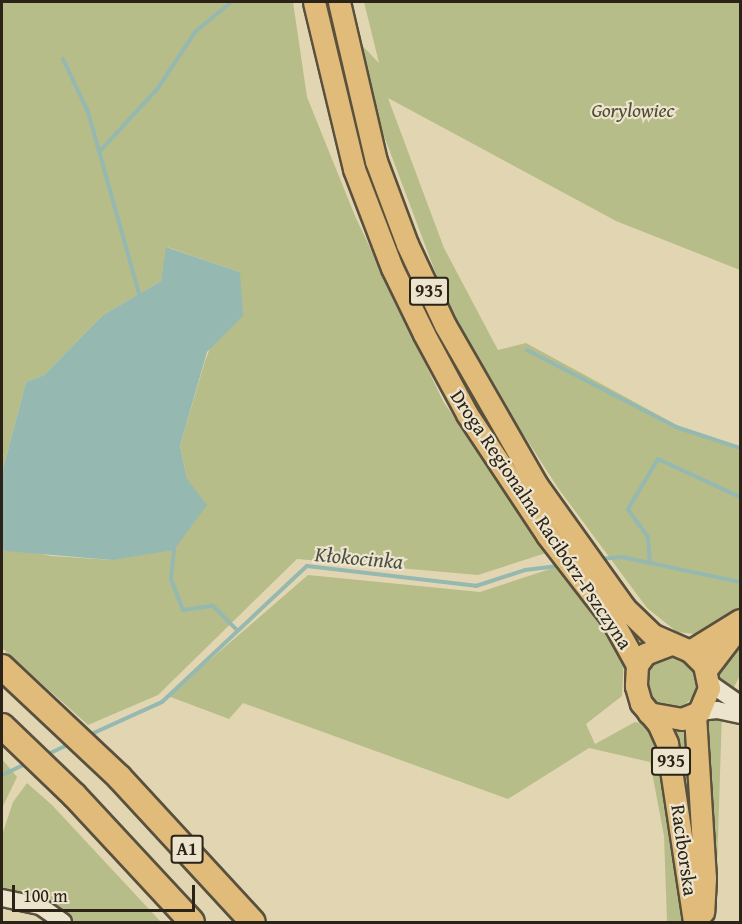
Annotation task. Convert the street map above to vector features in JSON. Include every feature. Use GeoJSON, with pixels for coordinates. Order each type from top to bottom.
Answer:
{"type":"FeatureCollection","features":[{"type":"Feature","properties":{"kind":"highway","name":"A1"},"geometry":{"type":"LineString","coordinates":[[2,667],[119,777],[253,922]]}},
{"type":"Feature","properties":{"kind":"highway","name":"A1"},"geometry":{"type":"LineString","coordinates":[[2,727],[75,795],[192,922]]}},
{"type":"Feature","properties":{"kind":"main road","name":"Droga Regionalna Racibórz-Pszczyna"},"geometry":{"type":"LineString","coordinates":[[314,2],[354,169],[392,268],[467,414],[547,535],[588,588],[638,665]]}},
{"type":"Feature","properties":{"kind":"main road","name":"Droga Regionalna Racibórz-Pszczyna"},"geometry":{"type":"LineString","coordinates":[[341,8],[376,161],[407,244],[445,325],[537,485],[576,542],[612,590],[653,635],[681,647]]}},
{"type":"Feature","properties":{"kind":"main road"},"geometry":{"type":"LineString","coordinates":[[638,665],[645,654],[681,647],[741,620]]}},
{"type":"Feature","properties":{"kind":"main road"},"geometry":{"type":"LineString","coordinates":[[707,676],[741,625]]}},
{"type":"Feature","properties":{"kind":"main road","name":"935"},"geometry":{"type":"LineString","coordinates":[[638,665],[637,693],[649,713],[676,719],[697,713],[708,696],[707,676],[681,647]]}},
{"type":"Feature","properties":{"kind":"main road","name":"Raciborska"},"geometry":{"type":"LineString","coordinates":[[649,713],[667,743],[694,922]]}},
{"type":"Feature","properties":{"kind":"main road","name":"Raciborska"},"geometry":{"type":"LineString","coordinates":[[697,713],[705,878],[701,922]]}},
{"type":"Feature","properties":{"kind":"street"},"geometry":{"type":"LineString","coordinates":[[707,676],[741,704]]}},
{"type":"Feature","properties":{"kind":"street"},"geometry":{"type":"LineString","coordinates":[[697,713],[717,710],[741,715]]}},
{"type":"Feature","properties":{"kind":"street"},"geometry":{"type":"LineString","coordinates":[[2,898],[40,906],[63,922]]}},
{"type":"Feature","properties":{"kind":"green space"},"geometry":{"type":"Polygon","coordinates":[[[2,2],[293,2],[307,97],[355,216],[443,401],[546,553],[478,575],[297,559],[158,695],[88,725],[2,648],[2,547],[52,556],[112,560],[187,479],[180,446],[205,361],[240,272],[167,247],[161,281],[103,315],[44,375],[26,382],[2,473],[2,2]]]}},
{"type":"Feature","properties":{"kind":"green space","name":"Gorylowiec"},"geometry":{"type":"Polygon","coordinates":[[[364,2],[740,2],[740,270],[616,221],[388,98],[444,248],[498,350],[526,343],[684,429],[740,449],[740,607],[703,635],[677,632],[647,608],[558,488],[476,361],[448,306],[372,104],[355,38],[379,63],[364,2]]]}},
{"type":"Feature","properties":{"kind":"green space"},"geometry":{"type":"Polygon","coordinates":[[[556,567],[624,658],[622,696],[586,724],[595,744],[635,722],[649,725],[658,740],[688,922],[667,922],[664,836],[650,762],[589,748],[508,799],[243,703],[229,719],[168,696],[308,575],[480,592],[556,567]]]}},
{"type":"Feature","properties":{"kind":"green space"},"geometry":{"type":"Polygon","coordinates":[[[740,633],[740,675],[722,712],[717,870],[713,922],[707,922],[701,743],[706,713],[718,687],[721,658],[740,633]]]}},
{"type":"Feature","properties":{"kind":"green space"},"geometry":{"type":"Polygon","coordinates":[[[671,656],[681,658],[689,664],[695,672],[697,682],[695,692],[689,700],[681,706],[671,708],[661,706],[653,700],[647,692],[645,682],[647,672],[653,664],[661,658],[671,656]]]}},
{"type":"Feature","properties":{"kind":"green space"},"geometry":{"type":"Polygon","coordinates":[[[672,728],[685,728],[695,858],[672,728]]]}},
{"type":"Feature","properties":{"kind":"green space"},"geometry":{"type":"Polygon","coordinates":[[[2,759],[17,777],[2,808],[2,759]]]}},
{"type":"Feature","properties":{"kind":"green space"},"geometry":{"type":"Polygon","coordinates":[[[27,783],[52,805],[161,922],[71,922],[44,899],[2,891],[3,832],[13,802],[27,783]]]}},
{"type":"Feature","properties":{"kind":"water"},"geometry":{"type":"Polygon","coordinates":[[[166,247],[240,272],[243,316],[207,352],[180,446],[187,479],[207,505],[174,550],[112,560],[5,551],[2,547],[2,473],[26,382],[44,375],[103,315],[161,281],[166,247]]]}},
{"type":"Feature","properties":{"kind":"waterway"},"geometry":{"type":"LineString","coordinates":[[99,152],[158,88],[195,32],[231,2]]}},
{"type":"Feature","properties":{"kind":"waterway"},"geometry":{"type":"LineString","coordinates":[[63,59],[88,112],[139,294]]}},
{"type":"Feature","properties":{"kind":"waterway"},"geometry":{"type":"LineString","coordinates":[[527,350],[676,427],[740,448]]}},
{"type":"Feature","properties":{"kind":"waterway"},"geometry":{"type":"LineString","coordinates":[[650,562],[648,537],[628,509],[658,459],[740,497]]}},
{"type":"Feature","properties":{"kind":"waterway"},"geometry":{"type":"LineString","coordinates":[[174,550],[171,579],[183,610],[213,606],[237,630]]}},
{"type":"Feature","properties":{"kind":"waterway","name":"Kłokocinka"},"geometry":{"type":"LineString","coordinates":[[600,559],[622,557],[740,582]]}},
{"type":"Feature","properties":{"kind":"waterway","name":"Kłokocinka"},"geometry":{"type":"LineString","coordinates":[[87,736],[162,702],[307,566],[476,586],[525,570],[560,566]]}},
{"type":"Feature","properties":{"kind":"waterway","name":"Kłokocinka"},"geometry":{"type":"LineString","coordinates":[[46,755],[72,743]]}},
{"type":"Feature","properties":{"kind":"waterway","name":"Kłokocinka"},"geometry":{"type":"LineString","coordinates":[[2,775],[28,763]]}}]}
